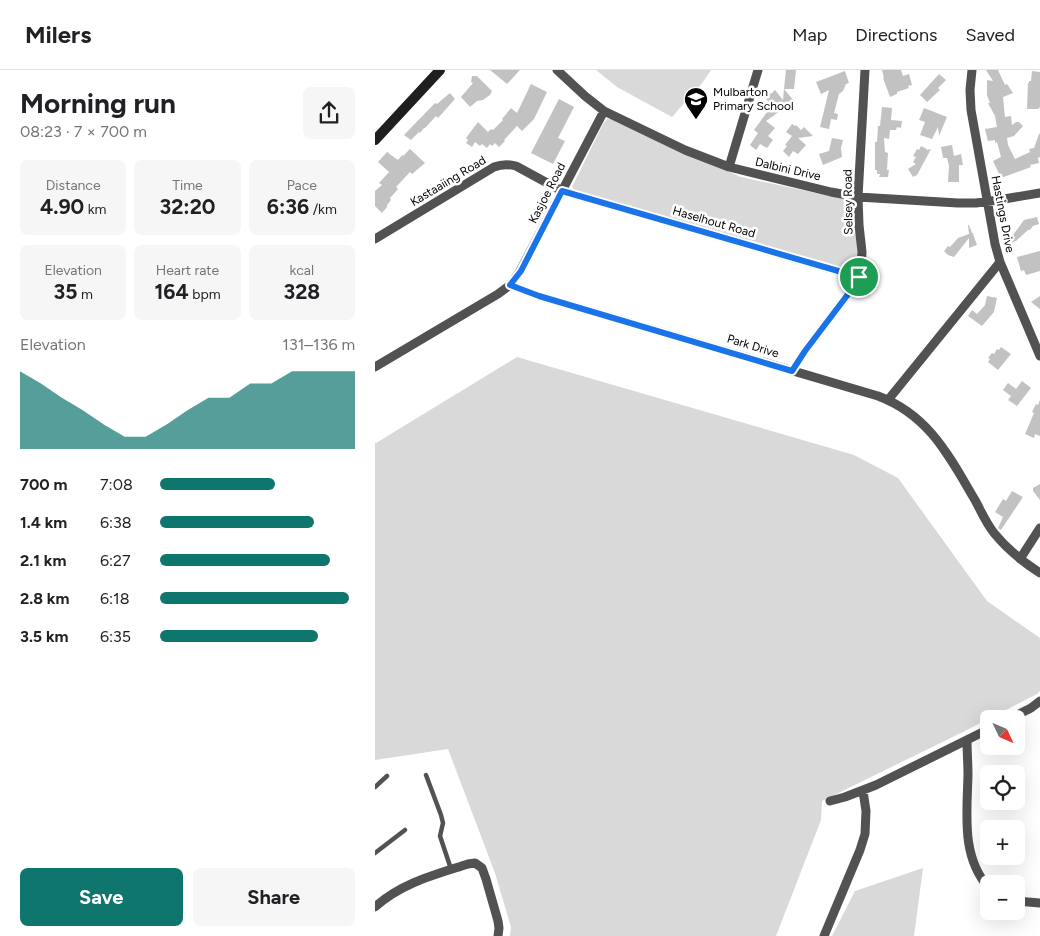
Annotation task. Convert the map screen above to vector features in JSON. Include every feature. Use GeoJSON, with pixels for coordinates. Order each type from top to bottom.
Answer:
{"type":"FeatureCollection","features":[{"type":"Feature","properties":{"kind":"street"},"geometry":{"type":"LineString","coordinates":[[375,140],[439,70]]}},
{"type":"Feature","properties":{"kind":"street","name":"Dalbini Drive"},"geometry":{"type":"LineString","coordinates":[[557,70],[585,96],[604,110],[685,150],[729,167],[831,192],[858,196],[958,203],[987,202],[1040,193]]}},
{"type":"Feature","properties":{"kind":"street"},"geometry":{"type":"LineString","coordinates":[[729,167],[758,70]]}},
{"type":"Feature","properties":{"kind":"street","name":"Selsey Road"},"geometry":{"type":"LineString","coordinates":[[792,371],[859,277],[863,258],[858,196],[865,70]]}},
{"type":"Feature","properties":{"kind":"street","name":"Hastings Drive"},"geometry":{"type":"LineString","coordinates":[[972,70],[971,110],[993,237],[1000,262],[1040,356]]}},
{"type":"Feature","properties":{"kind":"street","name":"Kasjoe Road"},"geometry":{"type":"LineString","coordinates":[[510,285],[521,271],[604,110]]}},
{"type":"Feature","properties":{"kind":"street","name":"Kastaaiing Road"},"geometry":{"type":"LineString","coordinates":[[375,239],[500,165],[517,166],[562,191]]}},
{"type":"Feature","properties":{"kind":"street","name":"Haselhout Road"},"geometry":{"type":"LineString","coordinates":[[562,191],[859,277]]}},
{"type":"Feature","properties":{"kind":"street"},"geometry":{"type":"LineString","coordinates":[[888,400],[1000,262]]}},
{"type":"Feature","properties":{"kind":"street"},"geometry":{"type":"LineString","coordinates":[[375,367],[510,285]]}},
{"type":"Feature","properties":{"kind":"street","name":"Park Drive"},"geometry":{"type":"LineString","coordinates":[[510,285],[539,296],[888,400],[917,419],[934,435],[945,449],[991,528],[1001,541],[1020,559],[1040,573]]}},
{"type":"Feature","properties":{"kind":"street"},"geometry":{"type":"LineString","coordinates":[[1020,559],[1040,528]]}},
{"type":"Feature","properties":{"kind":"street"},"geometry":{"type":"LineString","coordinates":[[1025,711],[1040,701]]}},
{"type":"Feature","properties":{"kind":"street"},"geometry":{"type":"LineString","coordinates":[[830,801],[863,791],[980,734]]}},
{"type":"Feature","properties":{"kind":"street"},"geometry":{"type":"LineString","coordinates":[[967,740],[968,776],[966,809],[968,838],[972,857],[980,875]]}},
{"type":"Feature","properties":{"kind":"street"},"geometry":{"type":"LineString","coordinates":[[825,936],[857,859],[865,834],[866,811],[863,791]]}},
{"type":"Feature","properties":{"kind":"street"},"geometry":{"type":"LineString","coordinates":[[375,907],[389,895],[406,886],[451,869],[475,863],[482,869],[499,921],[497,936]]}},
{"type":"Feature","properties":{"kind":"street"},"geometry":{"type":"LineString","coordinates":[[1025,902],[1040,904]]}},
{"type":"Feature","properties":{"kind":"lane"},"geometry":{"type":"LineString","coordinates":[[426,775],[441,815],[443,823],[440,836],[451,869]]}},
{"type":"Feature","properties":{"kind":"lane"},"geometry":{"type":"LineString","coordinates":[[375,787],[387,776]]}},
{"type":"Feature","properties":{"kind":"lane"},"geometry":{"type":"LineString","coordinates":[[375,853],[405,830]]}},
{"type":"Feature","properties":{"kind":"shaded area"},"geometry":{"type":"Polygon","coordinates":[[[596,70],[711,70],[703,82],[672,117],[617,87],[596,70]]]}},
{"type":"Feature","properties":{"kind":"shaded area"},"geometry":{"type":"Polygon","coordinates":[[[607,119],[612,119],[741,177],[854,201],[859,266],[851,271],[576,191],[572,187],[607,119]]]}},
{"type":"Feature","properties":{"kind":"shaded area"},"geometry":{"type":"Polygon","coordinates":[[[517,357],[854,455],[898,478],[987,601],[1040,638],[1040,691],[1006,710],[980,710],[980,723],[822,801],[821,820],[776,936],[510,936],[511,927],[495,873],[448,749],[375,760],[376,443],[517,357]]]}},
{"type":"Feature","properties":{"kind":"shaded area"},"geometry":{"type":"Polygon","coordinates":[[[923,868],[914,936],[832,936],[855,891],[923,868]]]}},
{"type":"Feature","properties":{"kind":"building"},"geometry":{"type":"Polygon","coordinates":[[[490,70],[520,70],[507,84],[490,70]]]}},
{"type":"Feature","properties":{"kind":"building"},"geometry":{"type":"Polygon","coordinates":[[[786,70],[796,70],[794,89],[784,89],[786,70]]]}},
{"type":"Feature","properties":{"kind":"building"},"geometry":{"type":"Polygon","coordinates":[[[882,70],[901,70],[903,76],[909,74],[912,85],[890,97],[882,70]]]}},
{"type":"Feature","properties":{"kind":"building"},"geometry":{"type":"Polygon","coordinates":[[[986,70],[998,70],[1005,85],[1007,84],[1013,93],[1003,97],[1005,117],[1011,116],[1012,125],[1019,122],[1023,126],[1014,136],[1007,138],[1008,145],[1015,159],[1030,152],[1029,149],[1034,148],[1040,134],[1039,163],[1001,178],[993,161],[1001,157],[997,142],[995,143],[995,140],[988,141],[985,129],[997,127],[987,95],[987,80],[993,81],[986,70]]]}},
{"type":"Feature","properties":{"kind":"building"},"geometry":{"type":"Polygon","coordinates":[[[845,71],[849,83],[846,84],[843,91],[839,94],[834,113],[838,114],[837,120],[831,119],[829,129],[820,127],[829,90],[821,94],[816,82],[845,71]]]}},
{"type":"Feature","properties":{"kind":"building"},"geometry":{"type":"Polygon","coordinates":[[[1032,71],[1040,72],[1040,107],[1038,109],[1027,109],[1028,83],[1031,81],[1032,71]]]}},
{"type":"Feature","properties":{"kind":"building"},"geometry":{"type":"Polygon","coordinates":[[[939,74],[946,80],[938,88],[940,90],[927,102],[920,95],[939,74]]]}},
{"type":"Feature","properties":{"kind":"building"},"geometry":{"type":"Polygon","coordinates":[[[472,76],[477,76],[492,91],[490,95],[483,100],[477,101],[470,107],[461,97],[473,83],[471,82],[472,76]]]}},
{"type":"Feature","properties":{"kind":"building"},"geometry":{"type":"Polygon","coordinates":[[[531,84],[547,92],[534,119],[522,131],[517,126],[499,147],[495,143],[492,146],[490,144],[487,148],[475,142],[472,147],[466,143],[468,140],[466,138],[478,122],[488,132],[491,129],[493,130],[503,120],[511,108],[517,113],[531,84]]]}},
{"type":"Feature","properties":{"kind":"building"},"geometry":{"type":"Polygon","coordinates":[[[784,89],[794,101],[766,121],[775,128],[768,136],[773,140],[767,148],[760,144],[756,150],[750,145],[758,133],[754,130],[767,112],[765,111],[772,106],[763,95],[768,90],[771,94],[775,90],[783,100],[784,89]]]}},
{"type":"Feature","properties":{"kind":"building"},"geometry":{"type":"Polygon","coordinates":[[[450,93],[455,99],[438,118],[436,116],[411,140],[404,135],[435,103],[437,104],[450,93]]]}},
{"type":"Feature","properties":{"kind":"building"},"geometry":{"type":"Polygon","coordinates":[[[559,99],[574,107],[558,138],[565,141],[553,164],[531,153],[559,99]]]}},
{"type":"Feature","properties":{"kind":"building"},"geometry":{"type":"Polygon","coordinates":[[[882,107],[892,108],[891,120],[902,121],[901,128],[897,127],[896,130],[890,130],[889,139],[884,138],[885,152],[888,153],[888,177],[879,177],[880,174],[877,174],[877,170],[875,170],[875,142],[877,142],[882,107]]]}},
{"type":"Feature","properties":{"kind":"building"},"geometry":{"type":"Polygon","coordinates":[[[924,108],[947,117],[939,136],[938,127],[932,139],[920,135],[925,122],[919,120],[924,108]]]}},
{"type":"Feature","properties":{"kind":"building"},"geometry":{"type":"Polygon","coordinates":[[[792,124],[801,130],[804,127],[813,136],[798,138],[806,145],[798,154],[793,151],[789,157],[783,151],[792,136],[786,132],[792,124]]]}},
{"type":"Feature","properties":{"kind":"building"},"geometry":{"type":"Polygon","coordinates":[[[832,138],[843,140],[841,148],[842,157],[823,165],[819,154],[829,151],[832,138]]]}},
{"type":"Feature","properties":{"kind":"building"},"geometry":{"type":"Polygon","coordinates":[[[952,145],[954,156],[961,154],[963,165],[959,165],[959,182],[948,182],[949,166],[947,158],[943,158],[941,147],[952,145]]]}},
{"type":"Feature","properties":{"kind":"building"},"geometry":{"type":"Polygon","coordinates":[[[921,146],[926,150],[931,149],[917,175],[913,177],[908,169],[916,164],[913,162],[916,157],[913,156],[921,146]]]}},
{"type":"Feature","properties":{"kind":"building"},"geometry":{"type":"Polygon","coordinates":[[[410,149],[425,163],[412,174],[410,172],[396,187],[398,189],[390,198],[391,200],[382,213],[375,206],[375,191],[382,185],[379,183],[389,172],[378,162],[387,152],[398,160],[410,149]]]}},
{"type":"Feature","properties":{"kind":"building"},"geometry":{"type":"Polygon","coordinates":[[[1037,217],[1039,224],[1033,226],[1016,241],[1007,245],[1004,239],[1013,235],[1024,220],[1037,217]]]}},
{"type":"Feature","properties":{"kind":"building"},"geometry":{"type":"Polygon","coordinates":[[[968,225],[977,245],[969,248],[969,238],[954,257],[948,255],[944,251],[948,246],[950,247],[958,238],[969,234],[968,225]]]}},
{"type":"Feature","properties":{"kind":"building"},"geometry":{"type":"Polygon","coordinates":[[[1040,251],[1040,271],[1026,275],[1024,270],[1021,271],[1017,257],[1040,251]]]}},
{"type":"Feature","properties":{"kind":"building"},"geometry":{"type":"Polygon","coordinates":[[[987,296],[997,298],[994,312],[982,326],[968,316],[972,310],[977,314],[985,305],[987,296]]]}},
{"type":"Feature","properties":{"kind":"building"},"geometry":{"type":"Polygon","coordinates":[[[1040,296],[1040,309],[1031,302],[1040,296]]]}},
{"type":"Feature","properties":{"kind":"building"},"geometry":{"type":"Polygon","coordinates":[[[1001,347],[1011,354],[998,370],[988,362],[990,359],[988,358],[1001,347]]]}},
{"type":"Feature","properties":{"kind":"building"},"geometry":{"type":"Polygon","coordinates":[[[1022,381],[1031,388],[1017,406],[1008,400],[1011,396],[1003,390],[1008,383],[1016,389],[1022,381]]]}},
{"type":"Feature","properties":{"kind":"building"},"geometry":{"type":"Polygon","coordinates":[[[1040,400],[1040,436],[1035,434],[1034,438],[1025,434],[1034,413],[1032,412],[1040,400]]]}},
{"type":"Feature","properties":{"kind":"building"},"geometry":{"type":"Polygon","coordinates":[[[1040,484],[1040,500],[1033,491],[1033,488],[1040,484]]]}},
{"type":"Feature","properties":{"kind":"building"},"geometry":{"type":"Polygon","coordinates":[[[1012,491],[1023,497],[1001,530],[998,528],[1003,517],[995,512],[1003,499],[1006,501],[1012,491]]]}},
{"type":"Feature","properties":{"kind":"place","name":"Mulbarton Primary School"},"geometry":{"type":"Point","coordinates":[696,120]}},
{"type":"Feature","properties":{"kind":"route"},"geometry":{"type":"LineString","coordinates":[[562,191],[859,277],[792,371],[539,296],[510,285],[521,271],[562,191]]}}]}
